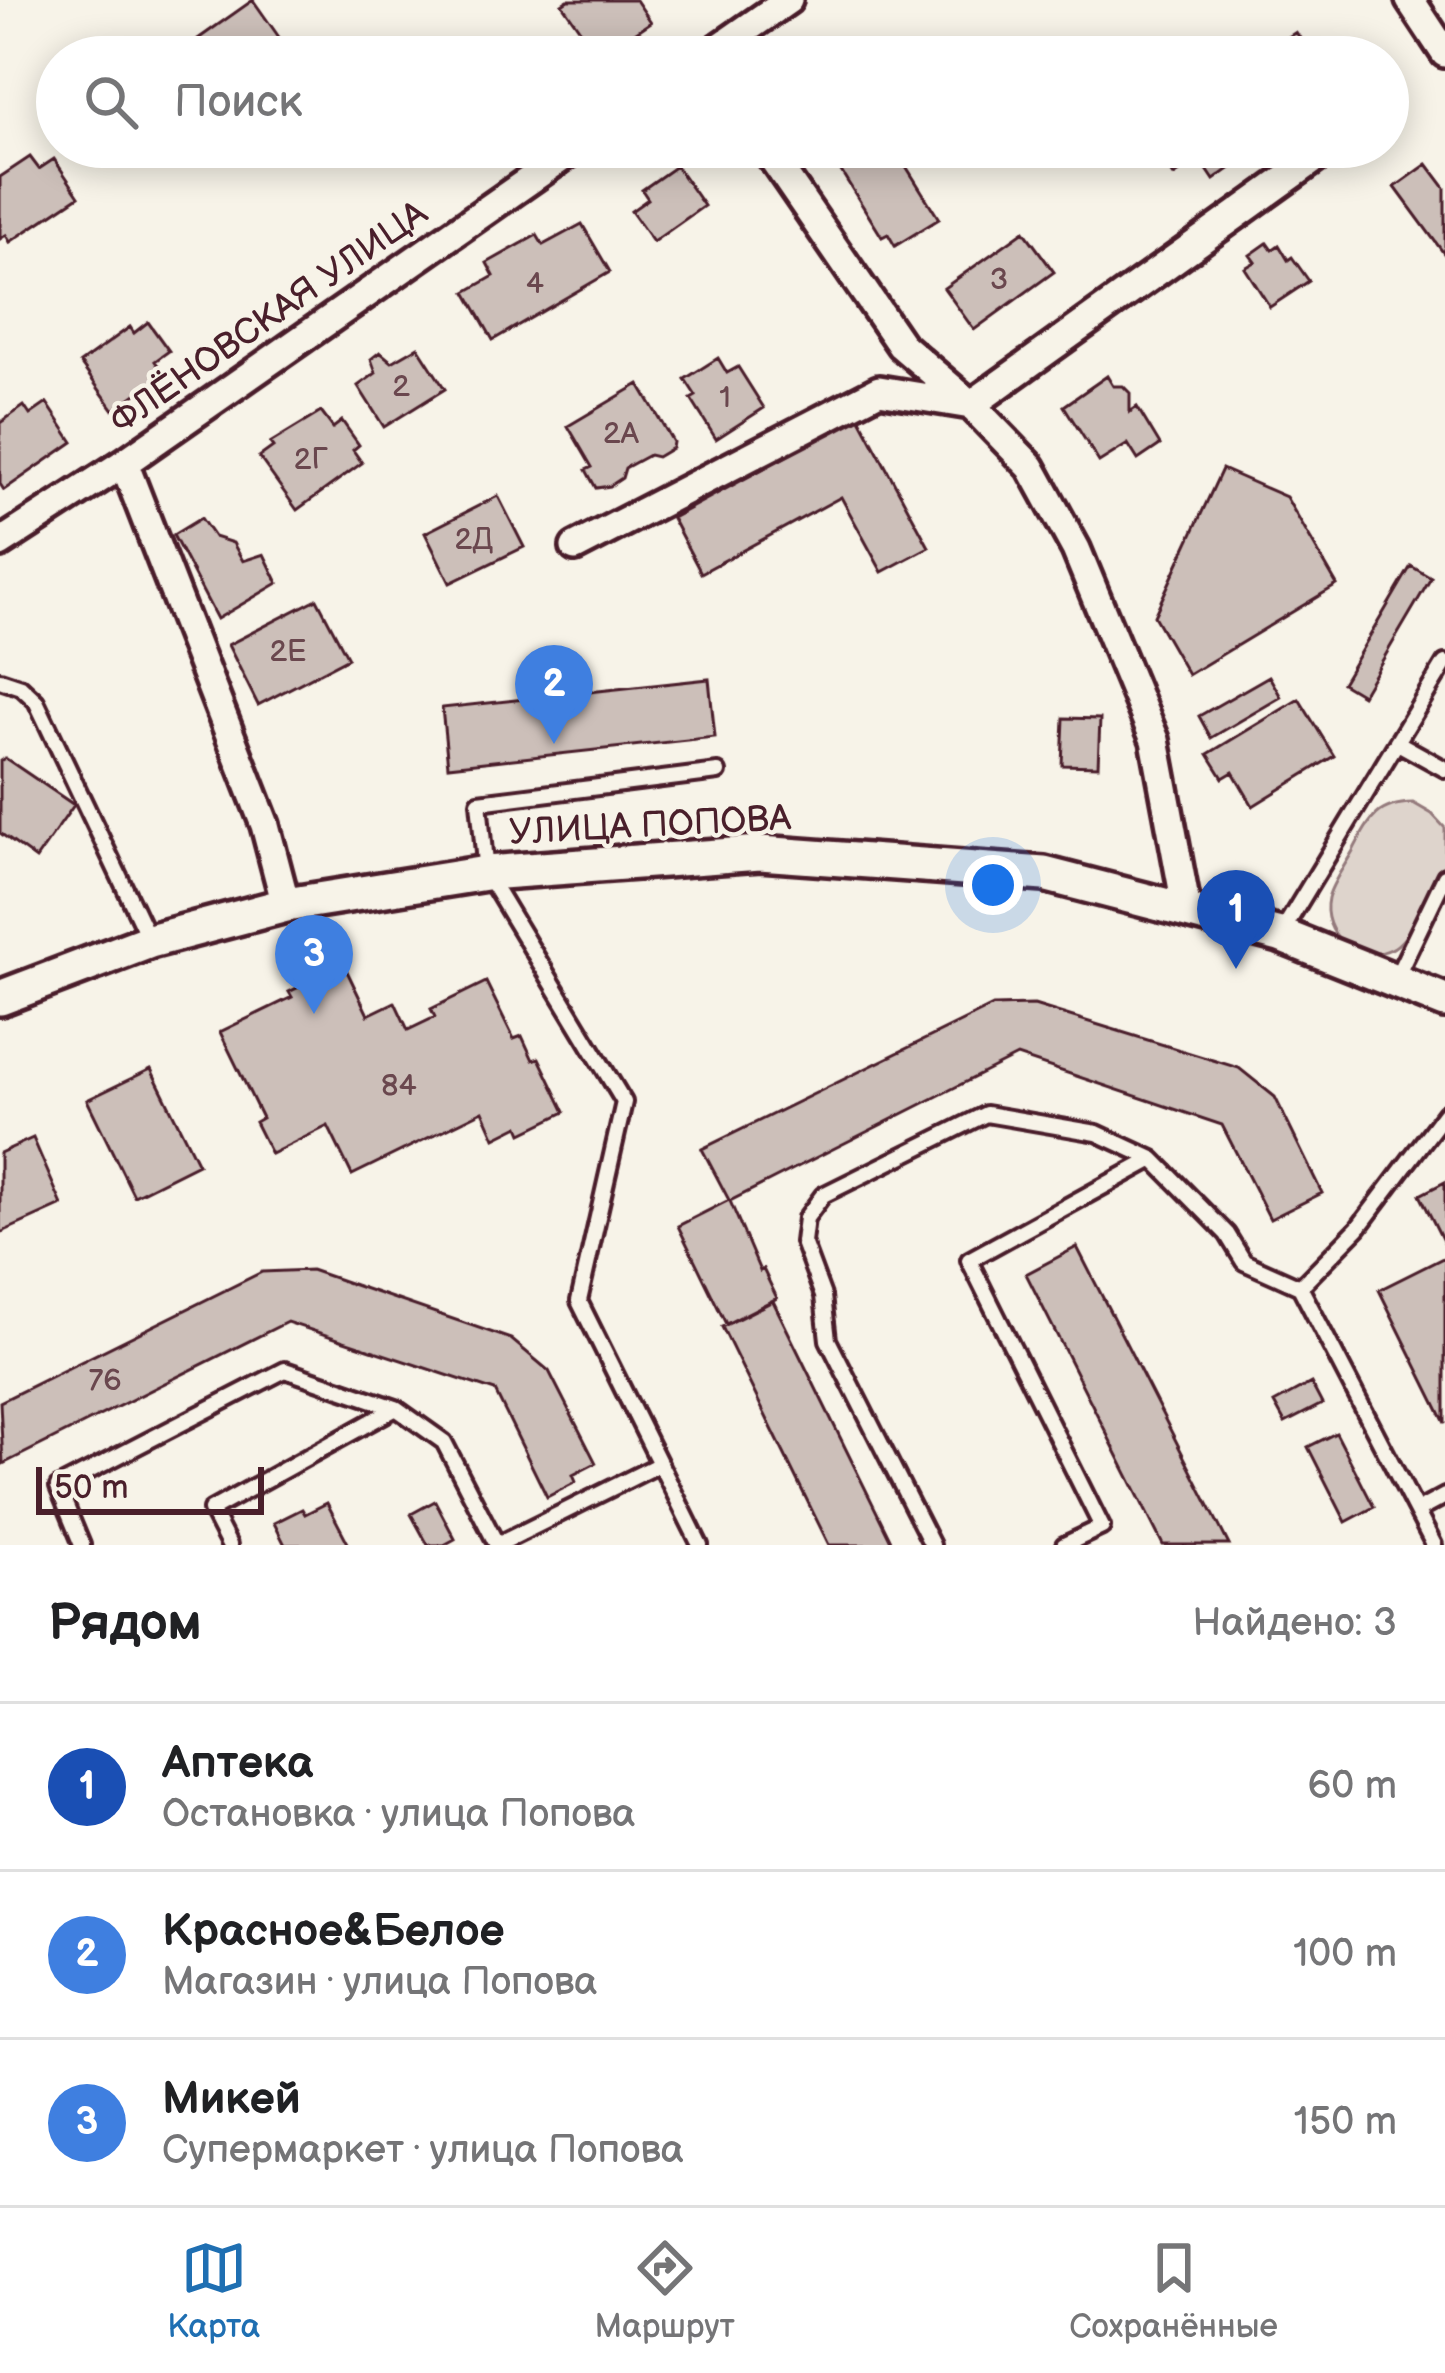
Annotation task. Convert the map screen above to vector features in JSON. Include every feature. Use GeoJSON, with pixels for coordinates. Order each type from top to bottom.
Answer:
{"type":"FeatureCollection","features":[{"type":"Feature","properties":{"kind":"street"},"geometry":{"type":"LineString","coordinates":[[747,36],[788,0]]}},
{"type":"Feature","properties":{"kind":"street"},"geometry":{"type":"LineString","coordinates":[[1410,0],[1445,53]]}},
{"type":"Feature","properties":{"kind":"street","name":"ФЛЁНОВСКАЯ УЛИЦА"},"geometry":{"type":"LineString","coordinates":[[0,543],[124,463],[547,168]]}},
{"type":"Feature","properties":{"kind":"street"},"geometry":{"type":"LineString","coordinates":[[779,168],[901,345],[971,405],[1031,466],[1076,549],[1155,740],[1186,910]]}},
{"type":"Feature","properties":{"kind":"street"},"geometry":{"type":"LineString","coordinates":[[575,547],[879,390],[971,405],[1302,168]]}},
{"type":"Feature","properties":{"kind":"street"},"geometry":{"type":"LineString","coordinates":[[124,463],[265,825],[286,905]]}},
{"type":"Feature","properties":{"kind":"street","name":"УЛИЦА ПОПОВА"},"geometry":{"type":"LineString","coordinates":[[0,998],[150,940],[286,905],[486,873],[760,853],[1044,874],[1280,934],[1445,1000]]}},
{"type":"Feature","properties":{"kind":"lane"},"geometry":{"type":"LineString","coordinates":[[1280,934],[1445,663]]}},
{"type":"Feature","properties":{"kind":"lane"},"geometry":{"type":"LineString","coordinates":[[0,680],[21,687],[36,701],[150,940]]}},
{"type":"Feature","properties":{"kind":"lane"},"geometry":{"type":"LineString","coordinates":[[1398,743],[1445,769]]}},
{"type":"Feature","properties":{"kind":"lane"},"geometry":{"type":"LineString","coordinates":[[700,1545],[579,1301],[624,1102],[486,873],[478,802],[718,772]]}},
{"type":"Feature","properties":{"kind":"lane"},"geometry":{"type":"LineString","coordinates":[[1395,980],[1445,876]]}},
{"type":"Feature","properties":{"kind":"lane"},"geometry":{"type":"LineString","coordinates":[[1300,1287],[1358,1228],[1445,1113]]}},
{"type":"Feature","properties":{"kind":"lane"},"geometry":{"type":"LineString","coordinates":[[932,1545],[828,1340],[823,1296],[803,1241],[806,1218],[823,1195],[986,1114],[1097,1133],[1154,1159],[1226,1234],[1244,1262],[1300,1287],[1434,1545]]}},
{"type":"Feature","properties":{"kind":"lane"},"geometry":{"type":"LineString","coordinates":[[1064,1545],[1102,1527],[969,1260],[1154,1159]]}},
{"type":"Feature","properties":{"kind":"lane"},"geometry":{"type":"LineString","coordinates":[[82,1545],[58,1487],[285,1370],[396,1408],[444,1442],[497,1545],[660,1464]]}},
{"type":"Feature","properties":{"kind":"lane"},"geometry":{"type":"LineString","coordinates":[[229,1545],[211,1510],[396,1408]]}},
{"type":"Feature","properties":{"kind":"lane"},"geometry":{"type":"LineString","coordinates":[[1417,1511],[1445,1496]]}},
{"type":"Feature","properties":{"kind":"shaded area"},"geometry":{"type":"Polygon","coordinates":[[[1413,803],[1445,828],[1442,874],[1423,912],[1398,944],[1378,953],[1354,949],[1335,934],[1330,923],[1330,892],[1376,815],[1391,806],[1413,803]]]}},
{"type":"Feature","properties":{"kind":"building"},"geometry":{"type":"Polygon","coordinates":[[[253,0],[278,36],[202,36],[253,0]]]}},
{"type":"Feature","properties":{"kind":"building"},"geometry":{"type":"Polygon","coordinates":[[[568,0],[636,0],[651,22],[630,36],[584,36],[562,4],[568,0]]]}},
{"type":"Feature","properties":{"kind":"building"},"geometry":{"type":"Polygon","coordinates":[[[30,157],[36,168],[60,168],[79,196],[10,242],[6,235],[0,239],[0,177],[30,157]]]}},
{"type":"Feature","properties":{"kind":"building"},"geometry":{"type":"Polygon","coordinates":[[[1427,164],[1445,188],[1445,255],[1395,187],[1427,164]]]}},
{"type":"Feature","properties":{"kind":"building"},"geometry":{"type":"Polygon","coordinates":[[[677,168],[704,206],[653,242],[631,211],[648,199],[642,190],[677,168]]]}},
{"type":"Feature","properties":{"kind":"building"},"geometry":{"type":"Polygon","coordinates":[[[839,168],[907,168],[939,219],[895,246],[888,234],[882,237],[839,168]]]}},
{"type":"Feature","properties":{"kind":"building"},"geometry":{"type":"Polygon","coordinates":[[[1206,168],[1231,168],[1214,180],[1206,168]]]}},
{"type":"Feature","properties":{"kind":"building"},"geometry":{"type":"Polygon","coordinates":[[[582,224],[610,272],[493,340],[466,292],[494,276],[487,263],[537,235],[543,245],[582,224]]]}},
{"type":"Feature","properties":{"kind":"building"},"geometry":{"type":"Polygon","coordinates":[[[1024,231],[1054,272],[974,330],[944,288],[1024,231]]]}},
{"type":"Feature","properties":{"kind":"building"},"geometry":{"type":"Polygon","coordinates":[[[1267,243],[1272,250],[1279,245],[1309,281],[1270,307],[1245,268],[1255,262],[1250,255],[1267,243]]]}},
{"type":"Feature","properties":{"kind":"building"},"geometry":{"type":"Polygon","coordinates":[[[148,322],[169,351],[155,361],[164,374],[114,410],[80,363],[130,327],[134,333],[148,322]]]}},
{"type":"Feature","properties":{"kind":"building"},"geometry":{"type":"Polygon","coordinates":[[[418,347],[445,389],[384,427],[358,386],[376,373],[371,359],[380,352],[392,362],[418,347]]]}},
{"type":"Feature","properties":{"kind":"building"},"geometry":{"type":"Polygon","coordinates":[[[718,358],[727,373],[738,367],[764,408],[716,439],[691,399],[696,396],[685,379],[718,358]]]}},
{"type":"Feature","properties":{"kind":"building"},"geometry":{"type":"Polygon","coordinates":[[[1107,376],[1113,386],[1123,386],[1130,393],[1130,412],[1137,407],[1160,445],[1138,460],[1128,444],[1099,462],[1064,406],[1107,376]]]}},
{"type":"Feature","properties":{"kind":"building"},"geometry":{"type":"Polygon","coordinates":[[[639,384],[673,442],[672,448],[625,468],[622,478],[610,486],[596,488],[586,470],[592,467],[568,426],[639,384]]]}},
{"type":"Feature","properties":{"kind":"building"},"geometry":{"type":"Polygon","coordinates":[[[47,403],[73,442],[4,490],[0,484],[0,423],[24,406],[30,415],[47,403]]]}},
{"type":"Feature","properties":{"kind":"building"},"geometry":{"type":"Polygon","coordinates":[[[321,412],[333,428],[342,421],[359,445],[353,450],[362,463],[297,510],[259,457],[273,447],[270,443],[321,412]]]}},
{"type":"Feature","properties":{"kind":"building"},"geometry":{"type":"Polygon","coordinates":[[[859,417],[929,547],[882,572],[841,497],[701,573],[672,518],[859,417]]]}},
{"type":"Feature","properties":{"kind":"building"},"geometry":{"type":"Polygon","coordinates":[[[1222,469],[1286,497],[1337,585],[1188,675],[1154,616],[1222,469]]]}},
{"type":"Feature","properties":{"kind":"building"},"geometry":{"type":"Polygon","coordinates":[[[498,496],[524,547],[450,583],[425,533],[498,496]]]}},
{"type":"Feature","properties":{"kind":"building"},"geometry":{"type":"Polygon","coordinates":[[[201,518],[214,537],[233,543],[243,561],[264,554],[278,583],[217,619],[173,535],[201,518]]]}},
{"type":"Feature","properties":{"kind":"building"},"geometry":{"type":"Polygon","coordinates":[[[1411,566],[1431,578],[1362,695],[1342,683],[1411,566]]]}},
{"type":"Feature","properties":{"kind":"building"},"geometry":{"type":"Polygon","coordinates":[[[317,599],[348,658],[258,705],[228,645],[317,599]]]}},
{"type":"Feature","properties":{"kind":"building"},"geometry":{"type":"Polygon","coordinates":[[[1269,676],[1281,697],[1211,738],[1199,716],[1269,676]]]}},
{"type":"Feature","properties":{"kind":"building"},"geometry":{"type":"Polygon","coordinates":[[[709,679],[715,737],[448,766],[442,708],[709,679]]]}},
{"type":"Feature","properties":{"kind":"building"},"geometry":{"type":"Polygon","coordinates":[[[1299,699],[1334,756],[1253,806],[1233,772],[1223,778],[1208,754],[1299,699]]]}},
{"type":"Feature","properties":{"kind":"building"},"geometry":{"type":"Polygon","coordinates":[[[1064,718],[1100,719],[1098,766],[1062,765],[1064,718]]]}},
{"type":"Feature","properties":{"kind":"building"},"geometry":{"type":"Polygon","coordinates":[[[5,758],[74,805],[36,859],[0,833],[0,761],[5,758]]]}},
{"type":"Feature","properties":{"kind":"building"},"geometry":{"type":"Polygon","coordinates":[[[344,965],[368,1015],[395,1002],[408,1030],[435,1017],[431,1009],[486,982],[514,1039],[522,1036],[533,1060],[539,1058],[565,1112],[522,1133],[519,1126],[495,1138],[483,1111],[352,1175],[328,1126],[271,1154],[255,1122],[262,1118],[220,1032],[344,965]]]}},
{"type":"Feature","properties":{"kind":"building"},"geometry":{"type":"Polygon","coordinates":[[[1034,1005],[1239,1068],[1275,1097],[1322,1193],[1270,1219],[1222,1125],[1017,1056],[730,1201],[777,1298],[726,1324],[678,1226],[729,1200],[702,1149],[993,1006],[1034,1005]]]}},
{"type":"Feature","properties":{"kind":"building"},"geometry":{"type":"Polygon","coordinates":[[[151,1069],[198,1164],[134,1196],[87,1100],[151,1069]]]}},
{"type":"Feature","properties":{"kind":"building"},"geometry":{"type":"Polygon","coordinates":[[[33,1138],[62,1205],[0,1233],[0,1153],[33,1138]]]}},
{"type":"Feature","properties":{"kind":"building"},"geometry":{"type":"Polygon","coordinates":[[[1445,1182],[1445,1245],[1420,1195],[1445,1182]]]}},
{"type":"Feature","properties":{"kind":"building"},"geometry":{"type":"Polygon","coordinates":[[[1077,1247],[1229,1545],[1163,1545],[1026,1274],[1077,1247]]]}},
{"type":"Feature","properties":{"kind":"building"},"geometry":{"type":"Polygon","coordinates":[[[1445,1257],[1445,1423],[1379,1290],[1445,1257]]]}},
{"type":"Feature","properties":{"kind":"building"},"geometry":{"type":"Polygon","coordinates":[[[311,1270],[511,1339],[549,1371],[596,1463],[573,1475],[576,1482],[547,1497],[495,1391],[287,1322],[3,1464],[0,1402],[262,1272],[311,1270]]]}},
{"type":"Feature","properties":{"kind":"building"},"geometry":{"type":"Polygon","coordinates":[[[773,1301],[893,1545],[829,1545],[722,1327],[773,1301]]]}},
{"type":"Feature","properties":{"kind":"building"},"geometry":{"type":"Polygon","coordinates":[[[1311,1383],[1322,1404],[1285,1423],[1274,1403],[1311,1383]]]}},
{"type":"Feature","properties":{"kind":"building"},"geometry":{"type":"Polygon","coordinates":[[[1336,1433],[1374,1507],[1346,1522],[1308,1447],[1336,1433]]]}},
{"type":"Feature","properties":{"kind":"building"},"geometry":{"type":"Polygon","coordinates":[[[435,1501],[455,1539],[444,1545],[428,1545],[411,1514],[435,1501]]]}},
{"type":"Feature","properties":{"kind":"building"},"geometry":{"type":"Polygon","coordinates":[[[327,1503],[349,1545],[285,1545],[274,1523],[327,1503]]]}},
{"type":"Feature","properties":{"kind":"place","name":"Красное&Белое"},"geometry":{"type":"Point","coordinates":[554,744]}},
{"type":"Feature","properties":{"kind":"place","name":"Аптека"},"geometry":{"type":"Point","coordinates":[1236,969]}},
{"type":"Feature","properties":{"kind":"place","name":"Микей"},"geometry":{"type":"Point","coordinates":[314,1014]}}]}
